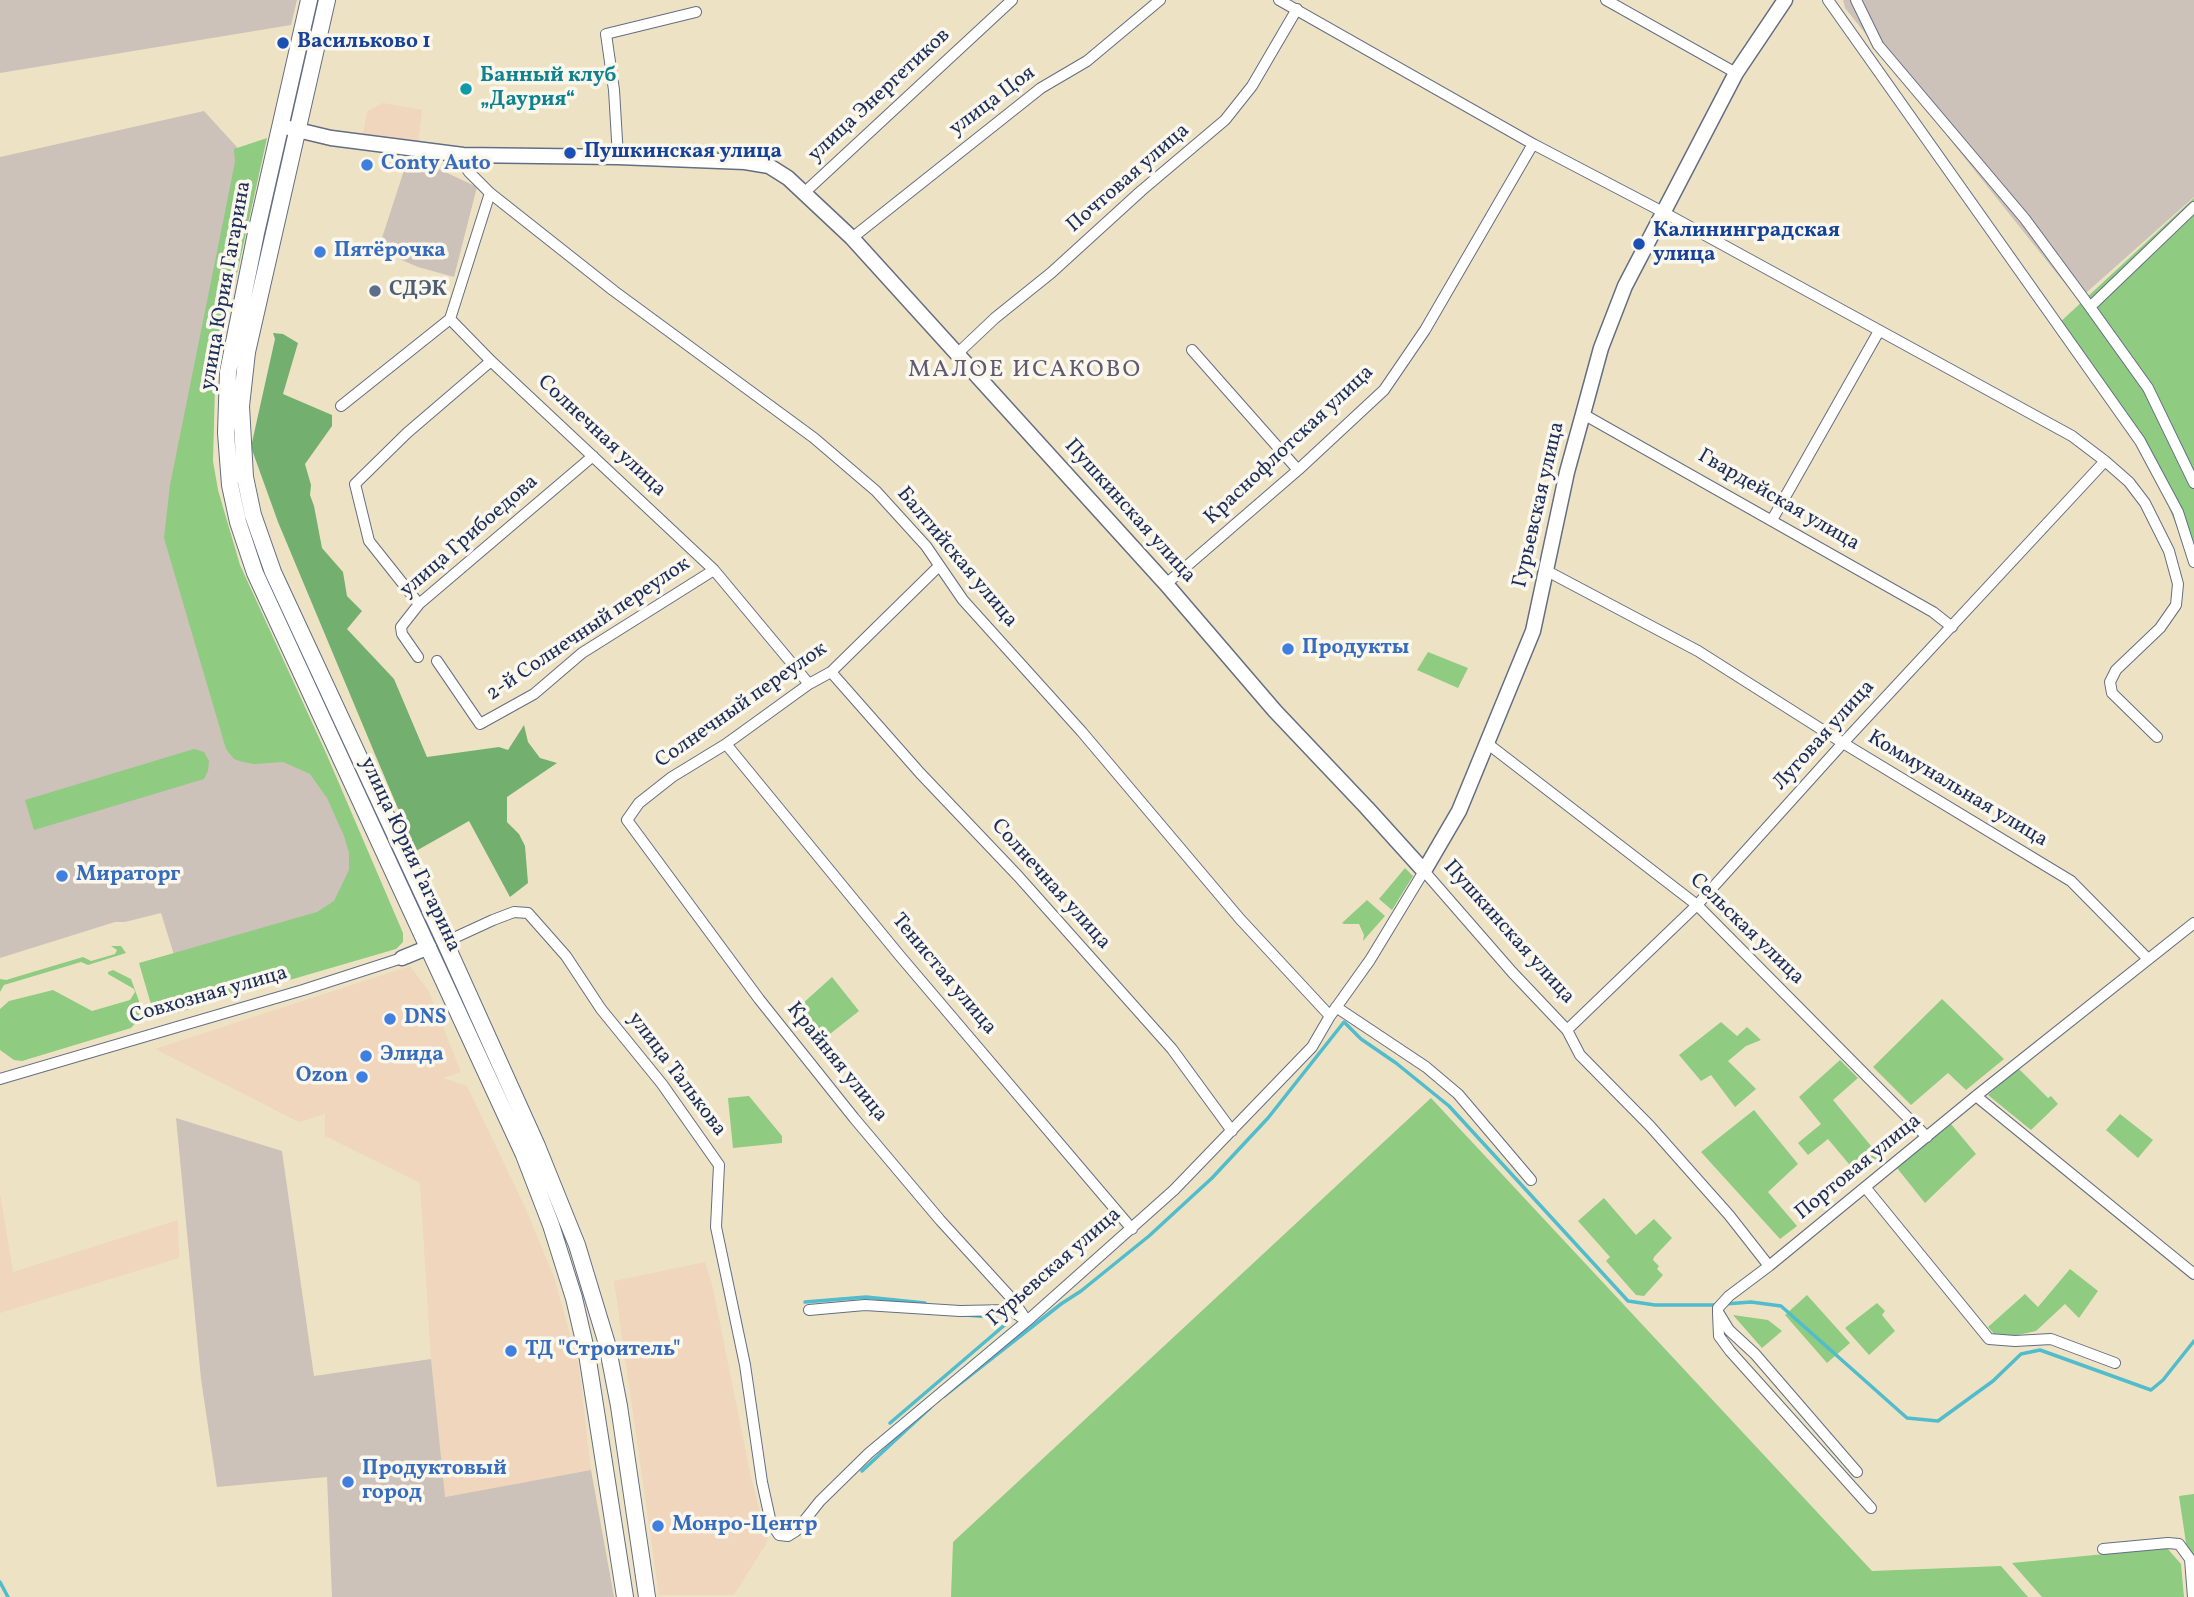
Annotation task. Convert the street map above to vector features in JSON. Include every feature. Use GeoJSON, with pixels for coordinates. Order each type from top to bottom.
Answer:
{"type":"FeatureCollection","features":[{"type":"Feature","properties":{"kind":"main road","name":"улица Юрия Гагарина"},"geometry":{"type":"LineString","coordinates":[[309,0],[256,233],[228,372],[226,433],[230,485],[238,522],[255,573],[524,1155],[551,1225],[575,1298],[587,1354],[625,1597]]}},
{"type":"Feature","properties":{"kind":"main road","name":"улица Юрия Гагарина"},"geometry":{"type":"LineString","coordinates":[[327,0],[247,352],[241,406],[245,477],[253,515],[273,572],[445,942],[557,1194],[591,1288],[607,1344],[619,1406],[647,1597]]}},
{"type":"Feature","properties":{"kind":"street","name":"улица Энергетиков"},"geometry":{"type":"LineString","coordinates":[[805,192],[1012,0]]}},
{"type":"Feature","properties":{"kind":"street","name":"улица Цоя"},"geometry":{"type":"LineString","coordinates":[[852,237],[1041,88],[1087,61],[1160,0]]}},
{"type":"Feature","properties":{"kind":"street"},"geometry":{"type":"LineString","coordinates":[[1279,0],[1533,144],[1663,212],[2072,436],[2105,461],[2129,482],[2145,503],[2169,551],[2178,584],[2176,605],[2160,628],[2116,670],[2110,682],[2112,693],[2157,737]]}},
{"type":"Feature","properties":{"kind":"street"},"geometry":{"type":"LineString","coordinates":[[1606,0],[1736,73]]}},
{"type":"Feature","properties":{"kind":"street","name":"Гурьевская улица"},"geometry":{"type":"LineString","coordinates":[[796,1531],[820,1501],[869,1452],[1027,1321],[1174,1190],[1312,1048],[1336,1007],[1370,960],[1459,811],[1532,631],[1567,472],[1601,348],[1625,286],[1736,73],[1785,0]]}},
{"type":"Feature","properties":{"kind":"street"},"geometry":{"type":"LineString","coordinates":[[1828,0],[2140,441],[2178,512],[2194,562]]}},
{"type":"Feature","properties":{"kind":"street"},"geometry":{"type":"LineString","coordinates":[[1856,0],[1878,45],[2025,219],[2148,388],[2194,483]]}},
{"type":"Feature","properties":{"kind":"street","name":"Почтовая улица"},"geometry":{"type":"LineString","coordinates":[[958,354],[995,318],[1051,273],[1141,191],[1225,120],[1252,86],[1297,9]]}},
{"type":"Feature","properties":{"kind":"street"},"geometry":{"type":"LineString","coordinates":[[618,157],[614,90],[606,34],[696,12]]}},
{"type":"Feature","properties":{"kind":"street","name":"Пушкинская улица"},"geometry":{"type":"LineString","coordinates":[[281,127],[331,138],[458,155],[745,162],[769,166],[805,192],[852,237],[1166,584],[1275,711],[1367,808],[1567,1030],[1580,1055],[1650,1126],[1729,1214],[1769,1266]]}},
{"type":"Feature","properties":{"kind":"street","name":"Краснофлотская улица"},"geometry":{"type":"LineString","coordinates":[[1166,584],[1298,470],[1384,390],[1425,330],[1533,144]]}},
{"type":"Feature","properties":{"kind":"street","name":"Балтийская улица"},"geometry":{"type":"LineString","coordinates":[[458,155],[469,172],[490,193],[614,291],[814,438],[876,491],[926,546],[963,600],[1082,733],[1329,1020]]}},
{"type":"Feature","properties":{"kind":"street"},"geometry":{"type":"LineString","coordinates":[[341,406],[450,318],[490,193]]}},
{"type":"Feature","properties":{"kind":"street"},"geometry":{"type":"LineString","coordinates":[[2090,307],[2192,209]]}},
{"type":"Feature","properties":{"kind":"street"},"geometry":{"type":"LineString","coordinates":[[2192,209],[2194,222]]}},
{"type":"Feature","properties":{"kind":"street","name":"Солнечная улица"},"geometry":{"type":"LineString","coordinates":[[450,318],[714,570],[809,684]]}},
{"type":"Feature","properties":{"kind":"street"},"geometry":{"type":"LineString","coordinates":[[1772,520],[1879,331]]}},
{"type":"Feature","properties":{"kind":"street"},"geometry":{"type":"LineString","coordinates":[[1192,350],[1298,470]]}},
{"type":"Feature","properties":{"kind":"street"},"geometry":{"type":"LineString","coordinates":[[419,604],[369,541],[355,484],[407,433],[491,360]]}},
{"type":"Feature","properties":{"kind":"street","name":"Гвардейская улица"},"geometry":{"type":"LineString","coordinates":[[1583,414],[1933,612],[1952,627]]}},
{"type":"Feature","properties":{"kind":"street","name":"улица Грибоедова"},"geometry":{"type":"LineString","coordinates":[[418,657],[402,634],[401,627],[419,604],[593,456]]}},
{"type":"Feature","properties":{"kind":"street","name":"Луговая улица"},"geometry":{"type":"LineString","coordinates":[[1567,1030],[1697,905],[1843,743],[2105,461]]}},
{"type":"Feature","properties":{"kind":"street","name":"Солнечный переулок"},"geometry":{"type":"LineString","coordinates":[[627,820],[639,803],[672,777],[726,744],[809,684],[831,672],[939,566]]}},
{"type":"Feature","properties":{"kind":"street","name":"2-й Солнечный переулок"},"geometry":{"type":"LineString","coordinates":[[437,660],[480,724],[534,694],[582,653],[714,570]]}},
{"type":"Feature","properties":{"kind":"street","name":"Коммунальная улица"},"geometry":{"type":"LineString","coordinates":[[1547,571],[1698,651],[1843,743],[2071,881],[2148,960]]}},
{"type":"Feature","properties":{"kind":"street","name":"Солнечная улица"},"geometry":{"type":"LineString","coordinates":[[831,672],[1172,1049],[1232,1131]]}},
{"type":"Feature","properties":{"kind":"street","name":"Тенистая улица"},"geometry":{"type":"LineString","coordinates":[[726,744],[900,956],[1132,1229]]}},
{"type":"Feature","properties":{"kind":"street","name":"Сельская улица"},"geometry":{"type":"LineString","coordinates":[[1488,744],[1697,905],[1927,1137]]}},
{"type":"Feature","properties":{"kind":"street","name":"Крайняя улица"},"geometry":{"type":"LineString","coordinates":[[627,820],[751,988],[836,1096],[940,1220],[1013,1300],[1027,1321]]}},
{"type":"Feature","properties":{"kind":"street","name":"улица Талькова"},"geometry":{"type":"LineString","coordinates":[[429,947],[514,912],[528,913],[566,956],[601,1009],[662,1084],[719,1164],[716,1227],[745,1365],[762,1482],[771,1523],[779,1535],[788,1536],[796,1531]]}},
{"type":"Feature","properties":{"kind":"street","name":"Портовая улица"},"geometry":{"type":"LineString","coordinates":[[1718,1310],[1729,1296],[2194,923]]}},
{"type":"Feature","properties":{"kind":"street","name":"Совхозная улица"},"geometry":{"type":"LineString","coordinates":[[0,1079],[292,993],[429,947]]}},
{"type":"Feature","properties":{"kind":"street"},"geometry":{"type":"LineString","coordinates":[[1336,1007],[1426,1067],[1458,1094],[1531,1180]]}},
{"type":"Feature","properties":{"kind":"street"},"geometry":{"type":"LineString","coordinates":[[1976,1096],[2194,1274]]}},
{"type":"Feature","properties":{"kind":"street"},"geometry":{"type":"LineString","coordinates":[[1865,1187],[1989,1339],[2051,1339],[2115,1363]]}},
{"type":"Feature","properties":{"kind":"street"},"geometry":{"type":"LineString","coordinates":[[809,1310],[865,1305],[960,1311],[1010,1310],[1027,1321]]}},
{"type":"Feature","properties":{"kind":"street"},"geometry":{"type":"LineString","coordinates":[[1718,1310],[1729,1330],[1755,1354],[1857,1472]]}},
{"type":"Feature","properties":{"kind":"street"},"geometry":{"type":"LineString","coordinates":[[1718,1310],[1719,1336],[1730,1351],[1871,1508]]}},
{"type":"Feature","properties":{"kind":"street"},"geometry":{"type":"LineString","coordinates":[[2103,1549],[2179,1544],[2189,1551],[2193,1597]]}},
{"type":"Feature","properties":{"kind":"shaded area"},"geometry":{"type":"Polygon","coordinates":[[[0,0],[297,0],[291,25],[0,73],[0,0]]]}},
{"type":"Feature","properties":{"kind":"shaded area"},"geometry":{"type":"Polygon","coordinates":[[[1843,0],[2194,0],[2194,197],[2078,300],[1845,8],[1843,0]]]}},
{"type":"Feature","properties":{"kind":"shaded area"},"geometry":{"type":"Polygon","coordinates":[[[383,103],[422,110],[418,145],[363,134],[367,111],[383,103]]]}},
{"type":"Feature","properties":{"kind":"shaded area","name":"Мираторг"},"geometry":{"type":"Polygon","coordinates":[[[204,111],[247,158],[178,476],[391,936],[187,997],[161,913],[115,922],[0,958],[0,157],[204,111]]]}},
{"type":"Feature","properties":{"kind":"shaded area"},"geometry":{"type":"Polygon","coordinates":[[[409,155],[477,187],[454,277],[418,267],[378,250],[409,155]]]}},
{"type":"Feature","properties":{"kind":"shaded area"},"geometry":{"type":"Polygon","coordinates":[[[410,966],[428,990],[461,1072],[443,1078],[467,1086],[525,1207],[554,1277],[579,1367],[591,1470],[444,1497],[431,1359],[420,1183],[325,1136],[325,1114],[299,1122],[155,1049],[410,966]]]}},
{"type":"Feature","properties":{"kind":"shaded area"},"geometry":{"type":"Polygon","coordinates":[[[176,1118],[282,1151],[314,1376],[431,1359],[445,1497],[591,1470],[614,1597],[332,1597],[327,1477],[217,1487],[201,1379],[176,1118]]]}},
{"type":"Feature","properties":{"kind":"shaded area"},"geometry":{"type":"Polygon","coordinates":[[[0,1193],[13,1272],[178,1220],[179,1258],[0,1313],[0,1193]]]}},
{"type":"Feature","properties":{"kind":"shaded area"},"geometry":{"type":"Polygon","coordinates":[[[705,1262],[712,1284],[751,1477],[769,1535],[734,1595],[659,1595],[614,1281],[705,1262]]]}},
{"type":"Feature","properties":{"kind":"green space"},"geometry":{"type":"Polygon","coordinates":[[[267,138],[223,337],[215,387],[213,461],[218,490],[240,565],[326,753],[403,933],[403,942],[396,949],[166,1016],[155,1010],[150,1001],[139,963],[317,912],[334,901],[349,870],[349,853],[344,836],[327,798],[310,774],[283,762],[243,762],[234,759],[226,749],[164,538],[170,485],[235,162],[234,149],[267,138]]]}},
{"type":"Feature","properties":{"kind":"green space"},"geometry":{"type":"Polygon","coordinates":[[[629,144],[743,147],[761,153],[762,156],[629,150],[629,144]]]}},
{"type":"Feature","properties":{"kind":"green space"},"geometry":{"type":"Polygon","coordinates":[[[2194,198],[2194,568],[2162,491],[2130,431],[2058,324],[2194,198]]]}},
{"type":"Feature","properties":{"kind":"green space"},"geometry":{"type":"Polygon","coordinates":[[[273,333],[283,334],[298,343],[283,394],[332,415],[332,426],[305,464],[322,548],[343,572],[347,596],[362,611],[347,629],[394,679],[427,757],[499,747],[508,750],[524,725],[528,742],[540,758],[557,763],[507,797],[507,822],[519,834],[525,846],[528,883],[510,897],[469,821],[416,851],[377,759],[278,522],[251,447],[275,339],[273,333]]]}},
{"type":"Feature","properties":{"kind":"green space"},"geometry":{"type":"Polygon","coordinates":[[[1428,652],[1468,668],[1458,688],[1417,670],[1428,652]]]}},
{"type":"Feature","properties":{"kind":"green space"},"geometry":{"type":"Polygon","coordinates":[[[194,749],[204,752],[209,761],[204,779],[34,830],[25,800],[194,749]]]}},
{"type":"Feature","properties":{"kind":"green space"},"geometry":{"type":"Polygon","coordinates":[[[1405,868],[1413,876],[1392,910],[1379,899],[1405,868]]]}},
{"type":"Feature","properties":{"kind":"green space"},"geometry":{"type":"Polygon","coordinates":[[[1367,900],[1385,916],[1363,941],[1364,935],[1359,924],[1342,923],[1367,900]]]}},
{"type":"Feature","properties":{"kind":"green space"},"geometry":{"type":"Polygon","coordinates":[[[111,946],[121,946],[126,953],[88,965],[81,962],[4,985],[0,992],[0,979],[6,980],[83,957],[91,961],[115,954],[117,950],[111,946]]]}},
{"type":"Feature","properties":{"kind":"green space"},"geometry":{"type":"Polygon","coordinates":[[[113,970],[131,979],[139,1001],[138,1020],[131,1028],[22,1061],[14,1060],[0,1050],[0,1009],[9,1001],[53,990],[92,1011],[130,1000],[134,989],[108,974],[113,970]]]}},
{"type":"Feature","properties":{"kind":"green space"},"geometry":{"type":"Polygon","coordinates":[[[832,977],[859,1011],[816,1045],[791,1014],[832,977]]]}},
{"type":"Feature","properties":{"kind":"green space"},"geometry":{"type":"Polygon","coordinates":[[[1942,999],[2004,1059],[1966,1090],[1948,1073],[1911,1105],[1873,1067],[1942,999]]]}},
{"type":"Feature","properties":{"kind":"green space"},"geometry":{"type":"Polygon","coordinates":[[[1721,1022],[1737,1036],[1747,1027],[1761,1040],[1746,1046],[1728,1061],[1756,1089],[1735,1107],[1711,1075],[1701,1081],[1679,1055],[1721,1022]]]}},
{"type":"Feature","properties":{"kind":"green space"},"geometry":{"type":"Polygon","coordinates":[[[1840,1060],[1858,1078],[1833,1100],[1881,1158],[1859,1176],[1828,1139],[1808,1155],[1798,1143],[1821,1124],[1799,1097],[1840,1060]]]}},
{"type":"Feature","properties":{"kind":"green space"},"geometry":{"type":"Polygon","coordinates":[[[2018,1068],[2048,1098],[2051,1096],[2058,1104],[2031,1130],[1988,1095],[2018,1068]]]}},
{"type":"Feature","properties":{"kind":"green space"},"geometry":{"type":"Polygon","coordinates":[[[749,1096],[782,1136],[782,1143],[733,1148],[728,1098],[749,1096]]]}},
{"type":"Feature","properties":{"kind":"green space"},"geometry":{"type":"Polygon","coordinates":[[[1431,1098],[1872,1571],[2001,1566],[2028,1597],[951,1597],[953,1542],[1431,1098]]]}},
{"type":"Feature","properties":{"kind":"green space"},"geometry":{"type":"Polygon","coordinates":[[[1754,1110],[1798,1164],[1768,1192],[1797,1226],[1780,1239],[1701,1152],[1754,1110]]]}},
{"type":"Feature","properties":{"kind":"green space"},"geometry":{"type":"Polygon","coordinates":[[[2120,1114],[2153,1140],[2138,1158],[2106,1130],[2120,1114]]]}},
{"type":"Feature","properties":{"kind":"green space"},"geometry":{"type":"Polygon","coordinates":[[[1951,1124],[1976,1154],[1925,1203],[1897,1168],[1951,1124]]]}},
{"type":"Feature","properties":{"kind":"green space"},"geometry":{"type":"Polygon","coordinates":[[[1604,1198],[1636,1235],[1654,1219],[1672,1238],[1653,1260],[1663,1275],[1644,1296],[1636,1295],[1606,1261],[1610,1257],[1578,1221],[1604,1198]]]}},
{"type":"Feature","properties":{"kind":"green space"},"geometry":{"type":"Polygon","coordinates":[[[2070,1269],[2098,1291],[2079,1318],[2065,1304],[2036,1331],[2004,1338],[1996,1336],[1988,1327],[2025,1294],[2038,1307],[2070,1269]]]}},
{"type":"Feature","properties":{"kind":"green space"},"geometry":{"type":"Polygon","coordinates":[[[1807,1295],[1850,1343],[1827,1363],[1785,1315],[1807,1295]]]}},
{"type":"Feature","properties":{"kind":"green space"},"geometry":{"type":"Polygon","coordinates":[[[1877,1303],[1885,1311],[1882,1315],[1895,1331],[1869,1355],[1845,1328],[1877,1303]]]}},
{"type":"Feature","properties":{"kind":"green space"},"geometry":{"type":"Polygon","coordinates":[[[1733,1315],[1768,1320],[1782,1331],[1762,1348],[1733,1315]]]}},
{"type":"Feature","properties":{"kind":"green space"},"geometry":{"type":"Polygon","coordinates":[[[2194,1494],[2194,1597],[2179,1496],[2194,1494]]]}},
{"type":"Feature","properties":{"kind":"green space"},"geometry":{"type":"Polygon","coordinates":[[[2167,1548],[2181,1564],[2184,1597],[2042,1597],[2012,1563],[2167,1548]]]}},
{"type":"Feature","properties":{"kind":"waterway"},"geometry":{"type":"LineString","coordinates":[[944,1396],[1149,1236],[1212,1178],[1268,1118],[1344,1022],[1361,1039],[1396,1063],[1449,1106],[1628,1301],[1655,1305],[1717,1305]]}},
{"type":"Feature","properties":{"kind":"waterway"},"geometry":{"type":"LineString","coordinates":[[805,1302],[866,1297],[925,1303]]}},
{"type":"Feature","properties":{"kind":"waterway"},"geometry":{"type":"LineString","coordinates":[[1725,1304],[1751,1302],[1781,1306],[1907,1418],[1938,1421],[1993,1381],[2021,1354],[2040,1350],[2151,1390],[2163,1380],[2194,1341]]}},
{"type":"Feature","properties":{"kind":"waterway"},"geometry":{"type":"LineString","coordinates":[[890,1423],[1007,1323],[990,1317],[966,1315]]}},
{"type":"Feature","properties":{"kind":"waterway"},"geometry":{"type":"LineString","coordinates":[[862,1471],[930,1408]]}},
{"type":"Feature","properties":{"kind":"waterway"},"geometry":{"type":"LineString","coordinates":[[0,1582],[8,1597]]}},
{"type":"Feature","properties":{"kind":"place","name":"Васильково 1"},"geometry":{"type":"Point","coordinates":[283,43]}},
{"type":"Feature","properties":{"kind":"place","name":"Банный клуб „Даурия“"},"geometry":{"type":"Point","coordinates":[466,89]}},
{"type":"Feature","properties":{"kind":"place","name":"Пушкинская улица"},"geometry":{"type":"Point","coordinates":[570,153]}},
{"type":"Feature","properties":{"kind":"place","name":"Conty Auto"},"geometry":{"type":"Point","coordinates":[367,165]}},
{"type":"Feature","properties":{"kind":"place","name":"Калининградская улица"},"geometry":{"type":"Point","coordinates":[1639,244]}},
{"type":"Feature","properties":{"kind":"place","name":"Пятёрочка"},"geometry":{"type":"Point","coordinates":[320,252]}},
{"type":"Feature","properties":{"kind":"place","name":"СДЭК"},"geometry":{"type":"Point","coordinates":[375,291]}},
{"type":"Feature","properties":{"kind":"place","name":"Продукты"},"geometry":{"type":"Point","coordinates":[1288,649]}},
{"type":"Feature","properties":{"kind":"place","name":"Мираторг"},"geometry":{"type":"Point","coordinates":[62,876]}},
{"type":"Feature","properties":{"kind":"place","name":"DNS"},"geometry":{"type":"Point","coordinates":[390,1019]}},
{"type":"Feature","properties":{"kind":"place","name":"Элида"},"geometry":{"type":"Point","coordinates":[366,1056]}},
{"type":"Feature","properties":{"kind":"place","name":"Ozon"},"geometry":{"type":"Point","coordinates":[362,1077]}},
{"type":"Feature","properties":{"kind":"place","name":"ТД \"Строитель\""},"geometry":{"type":"Point","coordinates":[511,1351]}},
{"type":"Feature","properties":{"kind":"place","name":"Продуктовый город"},"geometry":{"type":"Point","coordinates":[348,1482]}},
{"type":"Feature","properties":{"kind":"place","name":"Монро-Центр"},"geometry":{"type":"Point","coordinates":[658,1526]}},
{"type":"Feature","properties":{"kind":"district","name":"МАЛОЕ ИСАКОВО"},"geometry":{"type":"Point","coordinates":[1025,372]}}]}
